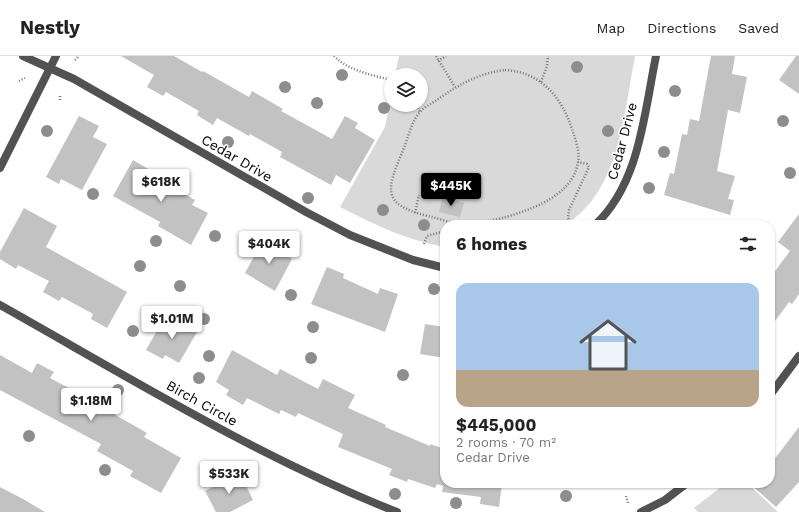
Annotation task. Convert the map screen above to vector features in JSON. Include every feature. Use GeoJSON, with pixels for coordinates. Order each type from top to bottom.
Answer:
{"type":"FeatureCollection","features":[{"type":"Feature","properties":{"kind":"street","name":"Cedar Drive"},"geometry":{"type":"LineString","coordinates":[[23,56],[74,79],[306,212],[350,235],[413,260],[440,267]]}},
{"type":"Feature","properties":{"kind":"street"},"geometry":{"type":"LineString","coordinates":[[0,168],[56,56]]}},
{"type":"Feature","properties":{"kind":"street","name":"Cedar Drive"},"geometry":{"type":"LineString","coordinates":[[600,220],[613,206],[624,188],[632,165],[656,56]]}},
{"type":"Feature","properties":{"kind":"street","name":"Birch Circle"},"geometry":{"type":"LineString","coordinates":[[0,305],[239,439],[309,474],[397,512]]}},
{"type":"Feature","properties":{"kind":"street"},"geometry":{"type":"LineString","coordinates":[[775,388],[799,356]]}},
{"type":"Feature","properties":{"kind":"street"},"geometry":{"type":"LineString","coordinates":[[641,512],[665,500],[681,488]]}},
{"type":"Feature","properties":{"kind":"path"},"geometry":{"type":"LineString","coordinates":[[75,60],[79,56]]}},
{"type":"Feature","properties":{"kind":"path"},"geometry":{"type":"LineString","coordinates":[[334,56],[362,72],[384,78]]}},
{"type":"Feature","properties":{"kind":"path"},"geometry":{"type":"LineString","coordinates":[[436,56],[455,87]]}},
{"type":"Feature","properties":{"kind":"path"},"geometry":{"type":"LineString","coordinates":[[438,61],[446,56]]}},
{"type":"Feature","properties":{"kind":"path"},"geometry":{"type":"LineString","coordinates":[[541,82],[547,66],[548,56]]}},
{"type":"Feature","properties":{"kind":"path"},"geometry":{"type":"LineString","coordinates":[[428,106],[455,87],[480,76],[505,70],[517,71],[541,82],[560,100],[568,117],[577,148],[578,162],[572,178],[563,188],[541,205],[523,212],[489,220]]}},
{"type":"Feature","properties":{"kind":"path"},"geometry":{"type":"LineString","coordinates":[[19,81],[25,78]]}},
{"type":"Feature","properties":{"kind":"path"},"geometry":{"type":"LineString","coordinates":[[60,94],[60,100]]}},
{"type":"Feature","properties":{"kind":"path"},"geometry":{"type":"LineString","coordinates":[[420,112],[390,186],[393,199],[404,209],[445,220]]}},
{"type":"Feature","properties":{"kind":"path"},"geometry":{"type":"LineString","coordinates":[[569,220],[568,218],[569,210],[589,167],[587,164],[578,162]]}},
{"type":"Feature","properties":{"kind":"path"},"geometry":{"type":"LineString","coordinates":[[415,213],[419,195]]}},
{"type":"Feature","properties":{"kind":"path"},"geometry":{"type":"LineString","coordinates":[[424,244],[427,236],[440,232]]}},
{"type":"Feature","properties":{"kind":"path"},"geometry":{"type":"LineString","coordinates":[[626,496],[628,503]]}},
{"type":"Feature","properties":{"kind":"shaded area"},"geometry":{"type":"Polygon","coordinates":[[[399,56],[635,56],[623,125],[608,172],[598,193],[583,211],[571,220],[440,220],[440,246],[418,241],[378,226],[340,207],[385,127],[388,112],[428,112],[428,68],[396,68],[399,56]]]}},
{"type":"Feature","properties":{"kind":"shaded area"},"geometry":{"type":"Polygon","coordinates":[[[720,488],[752,488],[778,512],[698,512],[694,508],[720,488]]]}},
{"type":"Feature","properties":{"kind":"building"},"geometry":{"type":"Polygon","coordinates":[[[121,56],[174,56],[249,97],[252,91],[283,109],[281,111],[332,139],[345,116],[358,123],[355,128],[375,140],[350,183],[336,175],[331,185],[280,157],[282,152],[250,134],[249,136],[217,118],[213,125],[197,115],[199,111],[166,92],[163,96],[147,87],[154,75],[121,56]]]}},
{"type":"Feature","properties":{"kind":"building"},"geometry":{"type":"Polygon","coordinates":[[[711,56],[735,56],[732,74],[747,77],[740,113],[728,110],[717,171],[735,176],[728,199],[734,200],[730,215],[664,195],[670,173],[674,174],[682,134],[687,135],[690,119],[699,121],[711,56]]]}},
{"type":"Feature","properties":{"kind":"building"},"geometry":{"type":"Polygon","coordinates":[[[796,56],[799,56],[799,94],[779,80],[796,56]]]}},
{"type":"Feature","properties":{"kind":"building"},"geometry":{"type":"Polygon","coordinates":[[[79,116],[99,126],[93,137],[107,144],[82,190],[61,179],[59,184],[46,177],[79,116]]]}},
{"type":"Feature","properties":{"kind":"building"},"geometry":{"type":"Polygon","coordinates":[[[133,160],[150,170],[148,174],[195,200],[192,205],[208,213],[191,245],[158,226],[160,222],[113,196],[133,160]]]}},
{"type":"Feature","properties":{"kind":"building"},"geometry":{"type":"Polygon","coordinates":[[[443,197],[464,203],[460,217],[439,212],[443,197]]]}},
{"type":"Feature","properties":{"kind":"building"},"geometry":{"type":"Polygon","coordinates":[[[24,208],[57,226],[46,247],[127,292],[107,328],[91,319],[93,314],[62,297],[59,301],[43,292],[49,281],[18,265],[16,269],[0,259],[0,252],[24,208]]]}},
{"type":"Feature","properties":{"kind":"building"},"geometry":{"type":"Polygon","coordinates":[[[799,214],[799,294],[792,304],[789,302],[775,321],[775,271],[790,251],[778,242],[799,214]]]}},
{"type":"Feature","properties":{"kind":"building"},"geometry":{"type":"Polygon","coordinates":[[[264,238],[267,240],[268,238],[281,246],[278,251],[292,259],[275,291],[245,273],[264,238]]]}},
{"type":"Feature","properties":{"kind":"building"},"geometry":{"type":"Polygon","coordinates":[[[327,267],[344,274],[343,278],[378,294],[380,288],[398,294],[385,332],[311,304],[327,267]]]}},
{"type":"Feature","properties":{"kind":"building"},"geometry":{"type":"Polygon","coordinates":[[[166,315],[197,332],[179,363],[165,355],[163,359],[146,350],[166,315]]]}},
{"type":"Feature","properties":{"kind":"building"},"geometry":{"type":"Polygon","coordinates":[[[425,324],[440,326],[440,357],[420,354],[425,324]]]}},
{"type":"Feature","properties":{"kind":"building"},"geometry":{"type":"Polygon","coordinates":[[[232,350],[277,375],[280,369],[318,389],[323,379],[355,395],[348,408],[386,425],[385,427],[430,446],[430,444],[440,447],[440,485],[437,484],[435,488],[408,479],[407,482],[389,475],[392,469],[338,447],[343,434],[298,413],[296,417],[281,410],[279,414],[247,398],[243,405],[226,395],[229,390],[216,382],[232,350]]]}},
{"type":"Feature","properties":{"kind":"building"},"geometry":{"type":"Polygon","coordinates":[[[0,355],[32,373],[37,363],[54,372],[50,378],[95,401],[98,396],[114,406],[110,412],[147,433],[144,437],[181,458],[161,493],[130,476],[133,471],[97,451],[101,444],[0,390],[0,355]]]}},
{"type":"Feature","properties":{"kind":"building"},"geometry":{"type":"Polygon","coordinates":[[[799,427],[799,482],[776,507],[755,488],[775,488],[775,458],[799,427]]]}},
{"type":"Feature","properties":{"kind":"building"},"geometry":{"type":"Polygon","coordinates":[[[240,473],[253,500],[230,512],[216,512],[205,491],[240,473]]]}},
{"type":"Feature","properties":{"kind":"building"},"geometry":{"type":"Polygon","coordinates":[[[0,487],[23,499],[45,512],[0,512],[0,487]]]}},
{"type":"Feature","properties":{"kind":"building"},"geometry":{"type":"Polygon","coordinates":[[[443,488],[501,488],[499,507],[480,504],[481,497],[442,492],[443,488]]]}}]}
